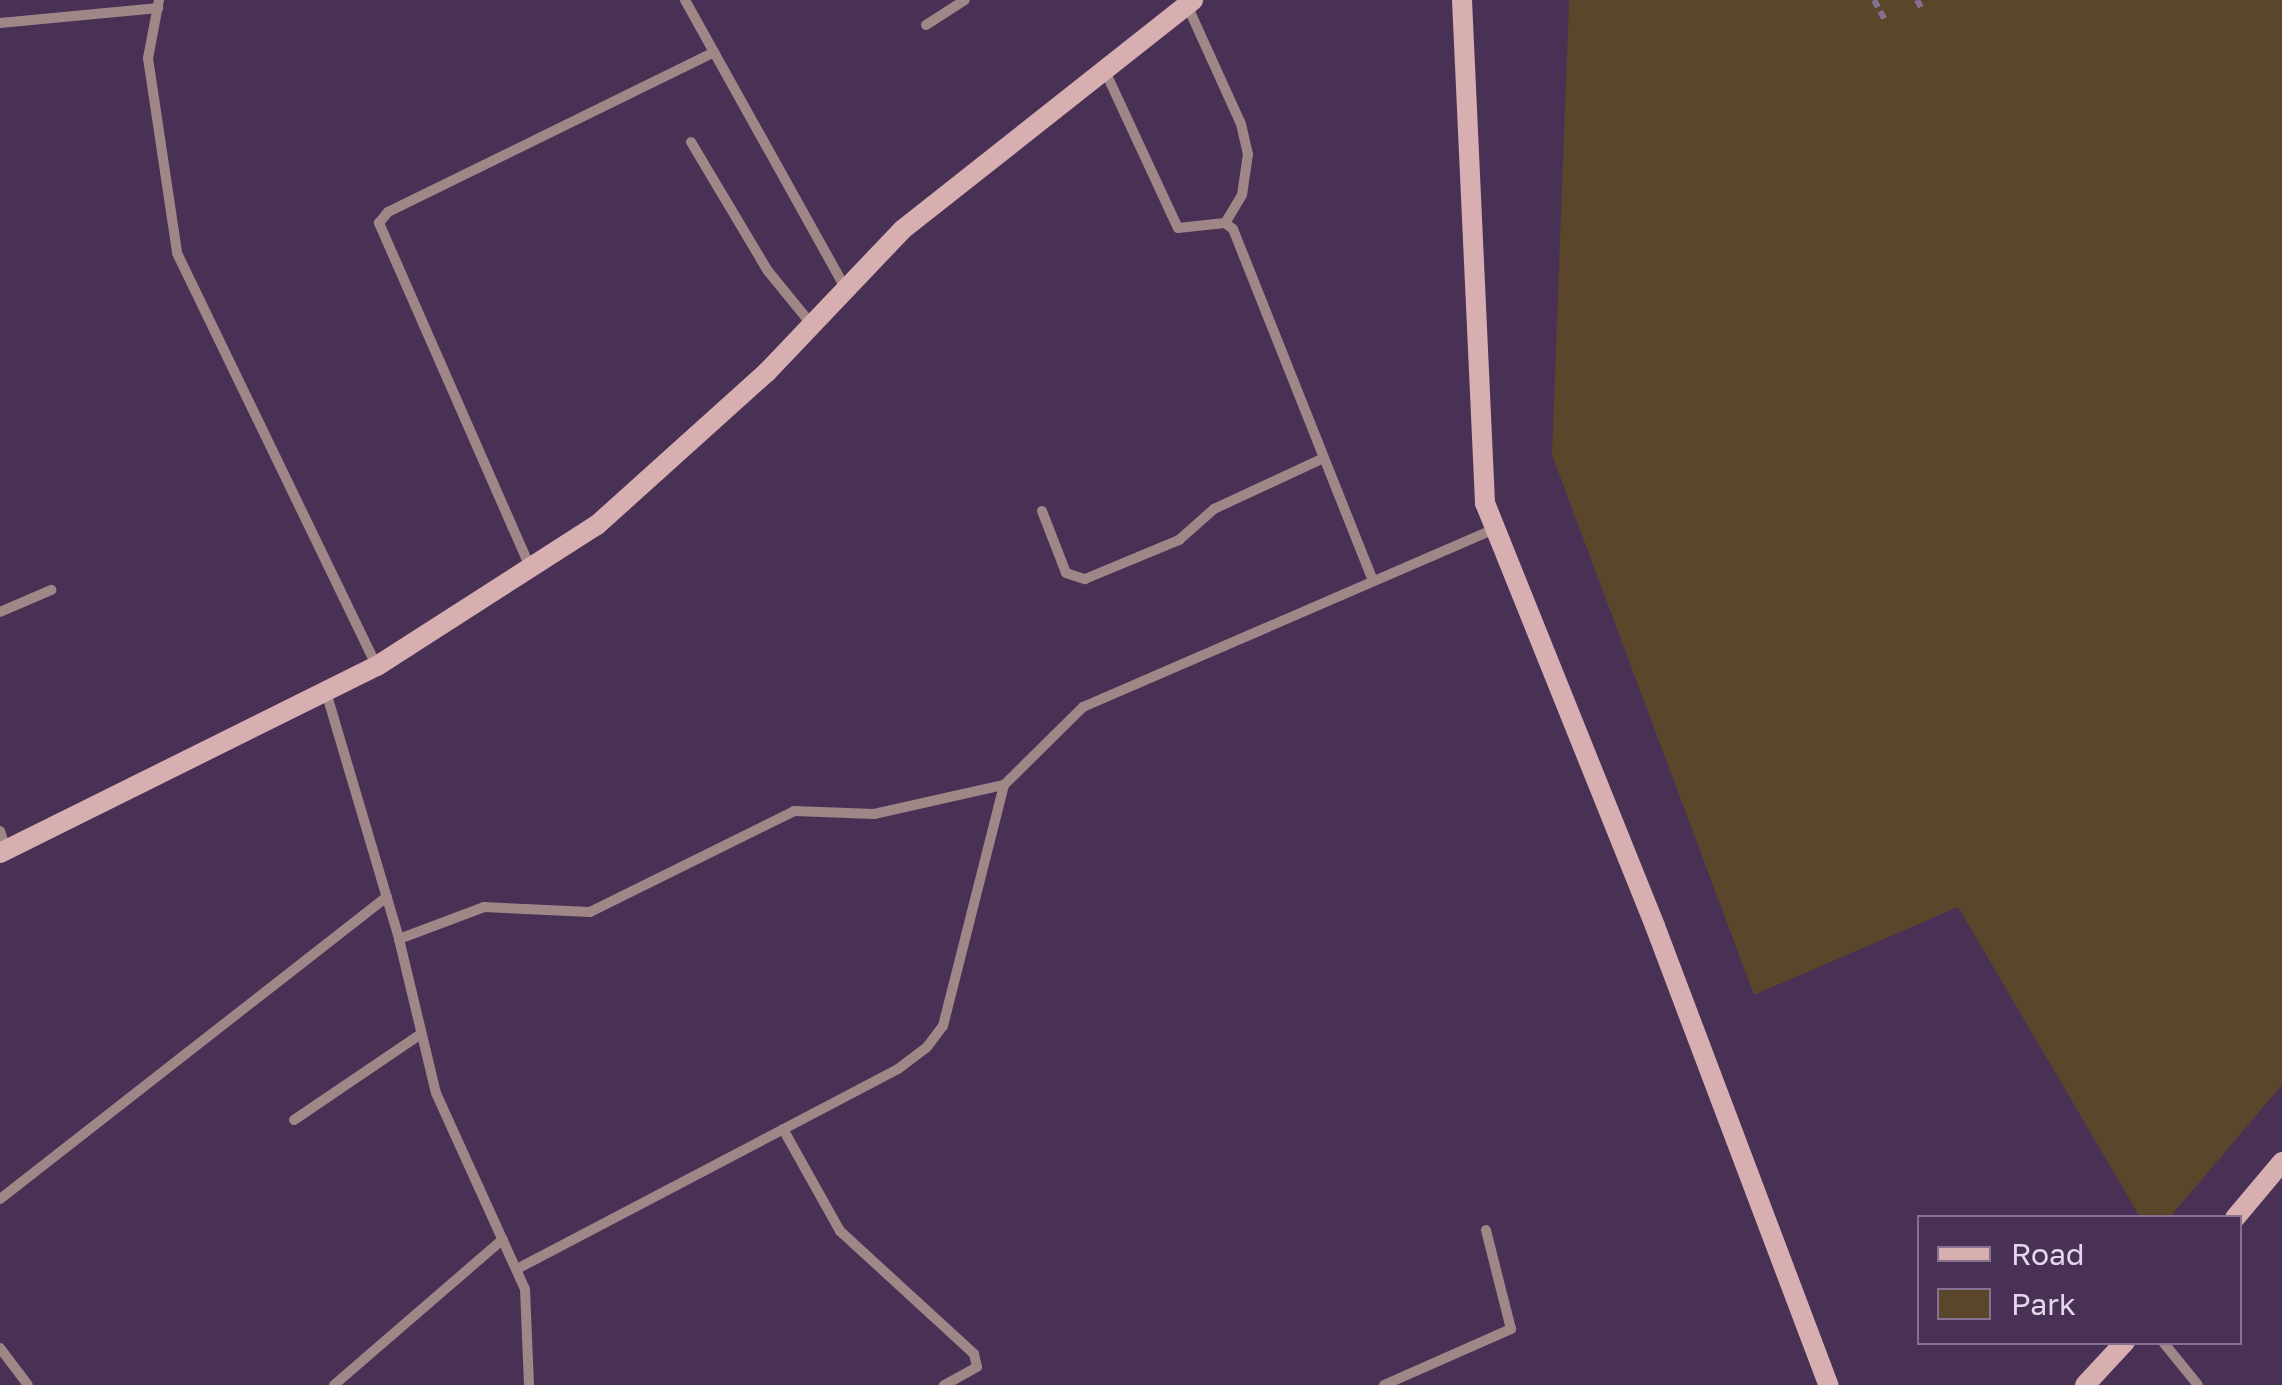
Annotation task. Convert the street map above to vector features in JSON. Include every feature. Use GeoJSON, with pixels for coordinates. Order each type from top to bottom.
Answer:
{"type":"FeatureCollection","features":[{"type":"Feature","properties":{"kind":"street"},"geometry":{"type":"LineString","coordinates":[[685,0],[846,289]]}},
{"type":"Feature","properties":{"kind":"street"},"geometry":{"type":"LineString","coordinates":[[926,25],[965,0]]}},
{"type":"Feature","properties":{"kind":"street"},"geometry":{"type":"LineString","coordinates":[[1462,0],[1484,502],[1655,926],[1828,1385]]}},
{"type":"Feature","properties":{"kind":"street"},"geometry":{"type":"LineString","coordinates":[[0,23],[158,4],[148,58],[177,253],[377,666]]}},
{"type":"Feature","properties":{"kind":"street"},"geometry":{"type":"LineString","coordinates":[[2,845],[377,666],[597,525],[812,325],[902,230],[1105,70],[1181,4],[1241,124],[1248,154],[1242,195],[1225,223]]}},
{"type":"Feature","properties":{"kind":"street"},"geometry":{"type":"LineString","coordinates":[[530,567],[379,224],[388,212],[714,52]]}},
{"type":"Feature","properties":{"kind":"street"},"geometry":{"type":"LineString","coordinates":[[1105,70],[1178,228],[1225,223]]}},
{"type":"Feature","properties":{"kind":"street"},"geometry":{"type":"LineString","coordinates":[[691,142],[768,271],[812,325]]}},
{"type":"Feature","properties":{"kind":"street"},"geometry":{"type":"LineString","coordinates":[[1225,223],[1237,238],[1373,581]]}},
{"type":"Feature","properties":{"kind":"street"},"geometry":{"type":"LineString","coordinates":[[1042,511],[1066,573],[1085,579],[1179,540],[1214,510],[1324,458]]}},
{"type":"Feature","properties":{"kind":"street"},"geometry":{"type":"LineString","coordinates":[[517,1269],[898,1069],[943,1026],[1004,785],[1083,707],[1494,528]]}},
{"type":"Feature","properties":{"kind":"street"},"geometry":{"type":"LineString","coordinates":[[0,612],[51,590]]}},
{"type":"Feature","properties":{"kind":"street"},"geometry":{"type":"LineString","coordinates":[[326,691],[399,939],[436,1093],[526,1289],[529,1385]]}},
{"type":"Feature","properties":{"kind":"street"},"geometry":{"type":"LineString","coordinates":[[399,939],[484,907],[590,912],[794,811],[874,814],[1004,785]]}},
{"type":"Feature","properties":{"kind":"street"},"geometry":{"type":"LineString","coordinates":[[0,1199],[387,897]]}},
{"type":"Feature","properties":{"kind":"street"},"geometry":{"type":"LineString","coordinates":[[294,1120],[422,1034]]}},
{"type":"Feature","properties":{"kind":"street"},"geometry":{"type":"LineString","coordinates":[[783,1130],[840,1231],[974,1354],[977,1367],[944,1385]]}},
{"type":"Feature","properties":{"kind":"street"},"geometry":{"type":"LineString","coordinates":[[2238,1215],[2282,1162]]}},
{"type":"Feature","properties":{"kind":"street"},"geometry":{"type":"LineString","coordinates":[[1384,1385],[1510,1329],[1486,1230]]}},
{"type":"Feature","properties":{"kind":"street"},"geometry":{"type":"LineString","coordinates":[[334,1385],[503,1239]]}},
{"type":"Feature","properties":{"kind":"street"},"geometry":{"type":"LineString","coordinates":[[2086,1385],[2122,1345]]}},
{"type":"Feature","properties":{"kind":"street"},"geometry":{"type":"LineString","coordinates":[[2165,1345],[2198,1385]]}},
{"type":"Feature","properties":{"kind":"street"},"geometry":{"type":"LineString","coordinates":[[0,1348],[28,1385]]}},
{"type":"Feature","properties":{"kind":"path"},"geometry":{"type":"LineString","coordinates":[[1874,0],[1886,22]]}},
{"type":"Feature","properties":{"kind":"path"},"geometry":{"type":"LineString","coordinates":[[1917,0],[1922,8]]}},
{"type":"Feature","properties":{"kind":"green space"},"geometry":{"type":"Polygon","coordinates":[[[1569,0],[2282,0],[2282,1085],[2172,1215],[2139,1215],[1958,907],[1754,995],[1552,455],[1569,0]]]}}]}
